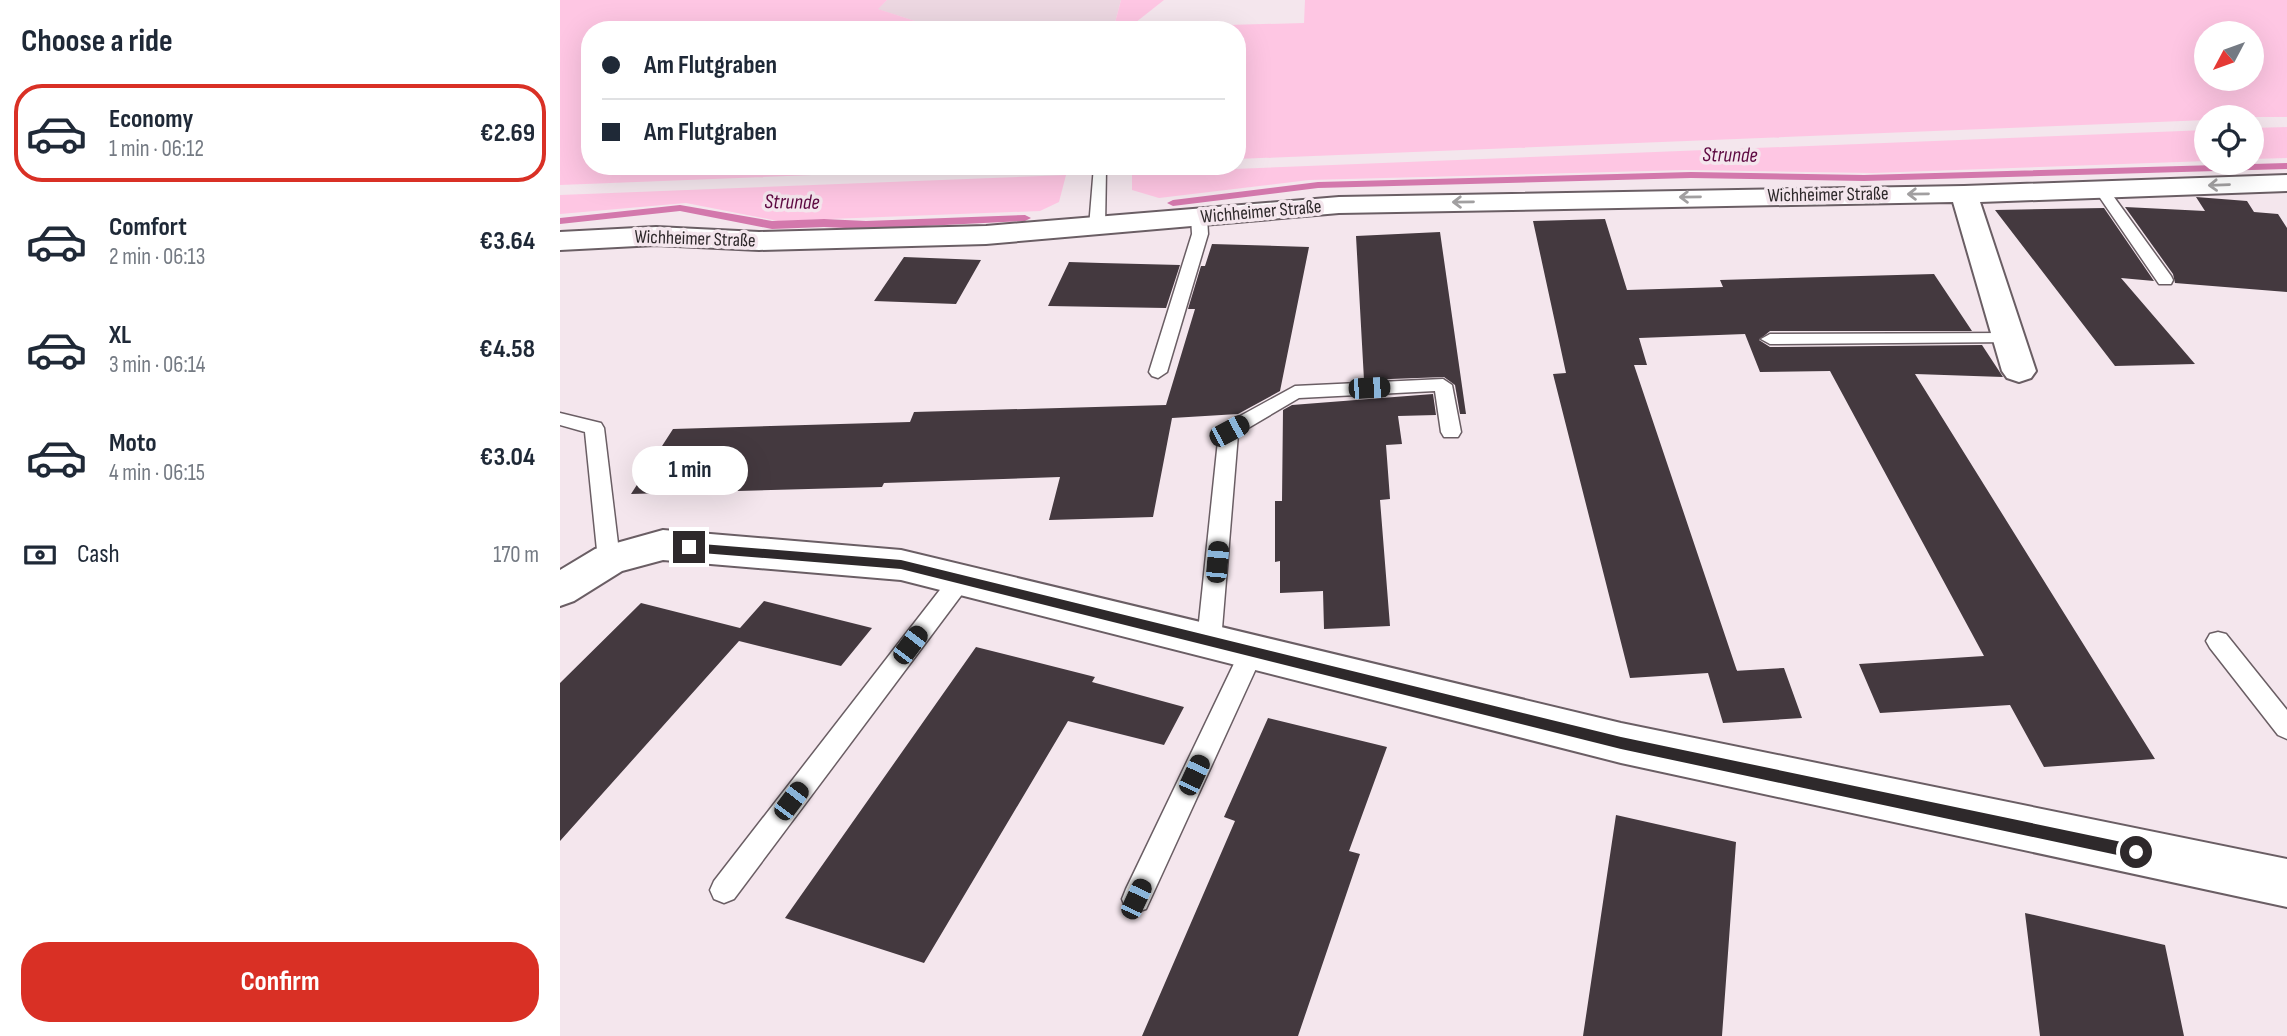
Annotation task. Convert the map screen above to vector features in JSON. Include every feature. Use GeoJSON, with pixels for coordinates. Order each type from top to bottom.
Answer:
{"type":"FeatureCollection","features":[{"type":"Feature","properties":{"kind":"street","name":"Wichheimer Straße"},"geometry":{"type":"LineString","coordinates":[[560,241],[656,236],[759,241],[866,240],[1097,227],[1339,205],[1964,194],[2287,183]]}},
{"type":"Feature","properties":{"kind":"street"},"geometry":{"type":"LineString","coordinates":[[1964,194],[2020,371]]}},
{"type":"Feature","properties":{"kind":"street"},"geometry":{"type":"LineString","coordinates":[[560,590],[609,560],[663,545],[901,565],[1621,743],[2287,883]]}},
{"type":"Feature","properties":{"kind":"lane"},"geometry":{"type":"LineString","coordinates":[[1097,227],[1099,175]]}},
{"type":"Feature","properties":{"kind":"lane"},"geometry":{"type":"LineString","coordinates":[[2101,189],[2165,280]]}},
{"type":"Feature","properties":{"kind":"lane"},"geometry":{"type":"LineString","coordinates":[[1158,372],[1200,234],[1199,217]]}},
{"type":"Feature","properties":{"kind":"lane"},"geometry":{"type":"LineString","coordinates":[[1770,339],[2009,338]]}},
{"type":"Feature","properties":{"kind":"lane"},"geometry":{"type":"LineString","coordinates":[[1209,641],[1229,431],[1295,392],[1443,385],[1451,432]]}},
{"type":"Feature","properties":{"kind":"lane"},"geometry":{"type":"LineString","coordinates":[[560,419],[594,428],[609,560]]}},
{"type":"Feature","properties":{"kind":"lane"},"geometry":{"type":"LineString","coordinates":[[723,890],[961,579]]}},
{"type":"Feature","properties":{"kind":"lane"},"geometry":{"type":"LineString","coordinates":[[2218,641],[2287,728]]}},
{"type":"Feature","properties":{"kind":"lane"},"geometry":{"type":"LineString","coordinates":[[1136,899],[1252,651]]}},
{"type":"Feature","properties":{"kind":"shaded area"},"geometry":{"type":"Polygon","coordinates":[[[560,0],[887,0],[878,9],[915,21],[581,21],[581,175],[813,175],[560,185],[560,0]]]}},
{"type":"Feature","properties":{"kind":"shaded area"},"geometry":{"type":"Polygon","coordinates":[[[887,0],[1121,0],[1115,21],[915,21],[877,9],[887,0]]]}},
{"type":"Feature","properties":{"kind":"shaded area"},"geometry":{"type":"Polygon","coordinates":[[[1121,0],[1164,0],[1137,21],[1115,21],[1121,0]]]}},
{"type":"Feature","properties":{"kind":"shaded area"},"geometry":{"type":"Polygon","coordinates":[[[1305,0],[2287,0],[2287,117],[2264,117],[2264,105],[2194,105],[2194,121],[1246,159],[1246,25],[1304,23],[1305,0]]]}},
{"type":"Feature","properties":{"kind":"shaded area"},"geometry":{"type":"Polygon","coordinates":[[[2287,127],[2287,158],[2264,159],[2264,128],[2287,127]]]}},
{"type":"Feature","properties":{"kind":"shaded area"},"geometry":{"type":"Polygon","coordinates":[[[2194,131],[2194,161],[1872,173],[1686,170],[1309,180],[1159,198],[1132,190],[1132,175],[1246,175],[1246,168],[2194,131]]]}},
{"type":"Feature","properties":{"kind":"shaded area"},"geometry":{"type":"Polygon","coordinates":[[[1066,175],[1059,202],[1040,211],[778,221],[686,203],[560,214],[560,195],[1066,175]]]}},
{"type":"Feature","properties":{"kind":"building"},"geometry":{"type":"Polygon","coordinates":[[[2196,197],[2247,201],[2254,212],[2278,214],[2287,228],[2287,292],[2175,283],[2173,274],[2125,207],[2205,211],[2196,197]]]}},
{"type":"Feature","properties":{"kind":"building"},"geometry":{"type":"Polygon","coordinates":[[[2104,208],[2154,281],[2121,278],[2195,364],[2115,366],[1995,210],[2104,208]]]}},
{"type":"Feature","properties":{"kind":"building"},"geometry":{"type":"Polygon","coordinates":[[[1605,219],[1627,290],[1723,287],[1720,280],[1934,274],[1972,331],[1770,331],[1759,340],[1770,347],[1982,345],[2003,377],[1915,374],[2155,759],[2044,767],[2010,705],[1880,713],[1859,664],[1984,656],[1830,371],[1760,372],[1745,334],[1639,338],[1647,365],[1634,365],[1737,671],[1784,668],[1802,718],[1723,723],[1708,673],[1630,678],[1553,374],[1566,373],[1533,221],[1605,219]]]}},
{"type":"Feature","properties":{"kind":"building"},"geometry":{"type":"Polygon","coordinates":[[[1440,232],[1466,414],[1460,414],[1455,385],[1444,377],[1364,380],[1356,236],[1440,232]]]}},
{"type":"Feature","properties":{"kind":"building"},"geometry":{"type":"Polygon","coordinates":[[[1212,244],[1309,247],[1280,391],[1238,414],[1172,418],[1153,517],[1049,520],[1060,477],[884,483],[882,487],[631,494],[673,429],[910,422],[914,412],[1166,405],[1195,309],[1188,309],[1201,266],[1205,266],[1212,244]]]}},
{"type":"Feature","properties":{"kind":"building"},"geometry":{"type":"Polygon","coordinates":[[[904,257],[981,260],[956,304],[874,301],[904,257]]]}},
{"type":"Feature","properties":{"kind":"building"},"geometry":{"type":"Polygon","coordinates":[[[1069,262],[1180,265],[1166,308],[1048,306],[1069,262]]]}},
{"type":"Feature","properties":{"kind":"building"},"geometry":{"type":"Polygon","coordinates":[[[1433,394],[1436,415],[1398,416],[1402,444],[1386,445],[1390,499],[1380,500],[1390,626],[1324,629],[1323,591],[1280,593],[1280,561],[1275,562],[1275,501],[1282,501],[1283,410],[1292,405],[1433,394]]]}},
{"type":"Feature","properties":{"kind":"building"},"geometry":{"type":"Polygon","coordinates":[[[764,601],[872,628],[841,666],[739,641],[560,841],[560,683],[641,603],[740,628],[764,601]]]}},
{"type":"Feature","properties":{"kind":"building"},"geometry":{"type":"Polygon","coordinates":[[[976,647],[1095,677],[1092,682],[1184,707],[1164,745],[1068,721],[924,963],[785,918],[976,647]]]}},
{"type":"Feature","properties":{"kind":"building"},"geometry":{"type":"Polygon","coordinates":[[[1268,718],[1387,747],[1349,851],[1360,854],[1298,1036],[1142,1036],[1235,821],[1224,817],[1268,718]]]}},
{"type":"Feature","properties":{"kind":"building"},"geometry":{"type":"Polygon","coordinates":[[[1616,815],[1736,842],[1722,1036],[1583,1036],[1616,815]]]}},
{"type":"Feature","properties":{"kind":"building"},"geometry":{"type":"Polygon","coordinates":[[[2025,913],[2165,945],[2184,1036],[2040,1036],[2025,913]]]}},
{"type":"Feature","properties":{"kind":"waterway","name":"Strunde"},"geometry":{"type":"LineString","coordinates":[[1173,203],[1318,185],[1691,175],[1864,178],[2287,166]]}},
{"type":"Feature","properties":{"kind":"waterway","name":"Strunde"},"geometry":{"type":"LineString","coordinates":[[560,221],[680,208],[772,225],[866,225],[1025,218]]}},
{"type":"Feature","properties":{"kind":"route"},"geometry":{"type":"LineString","coordinates":[[689,547],[901,565],[1621,743],[2136,852]]}}]}
